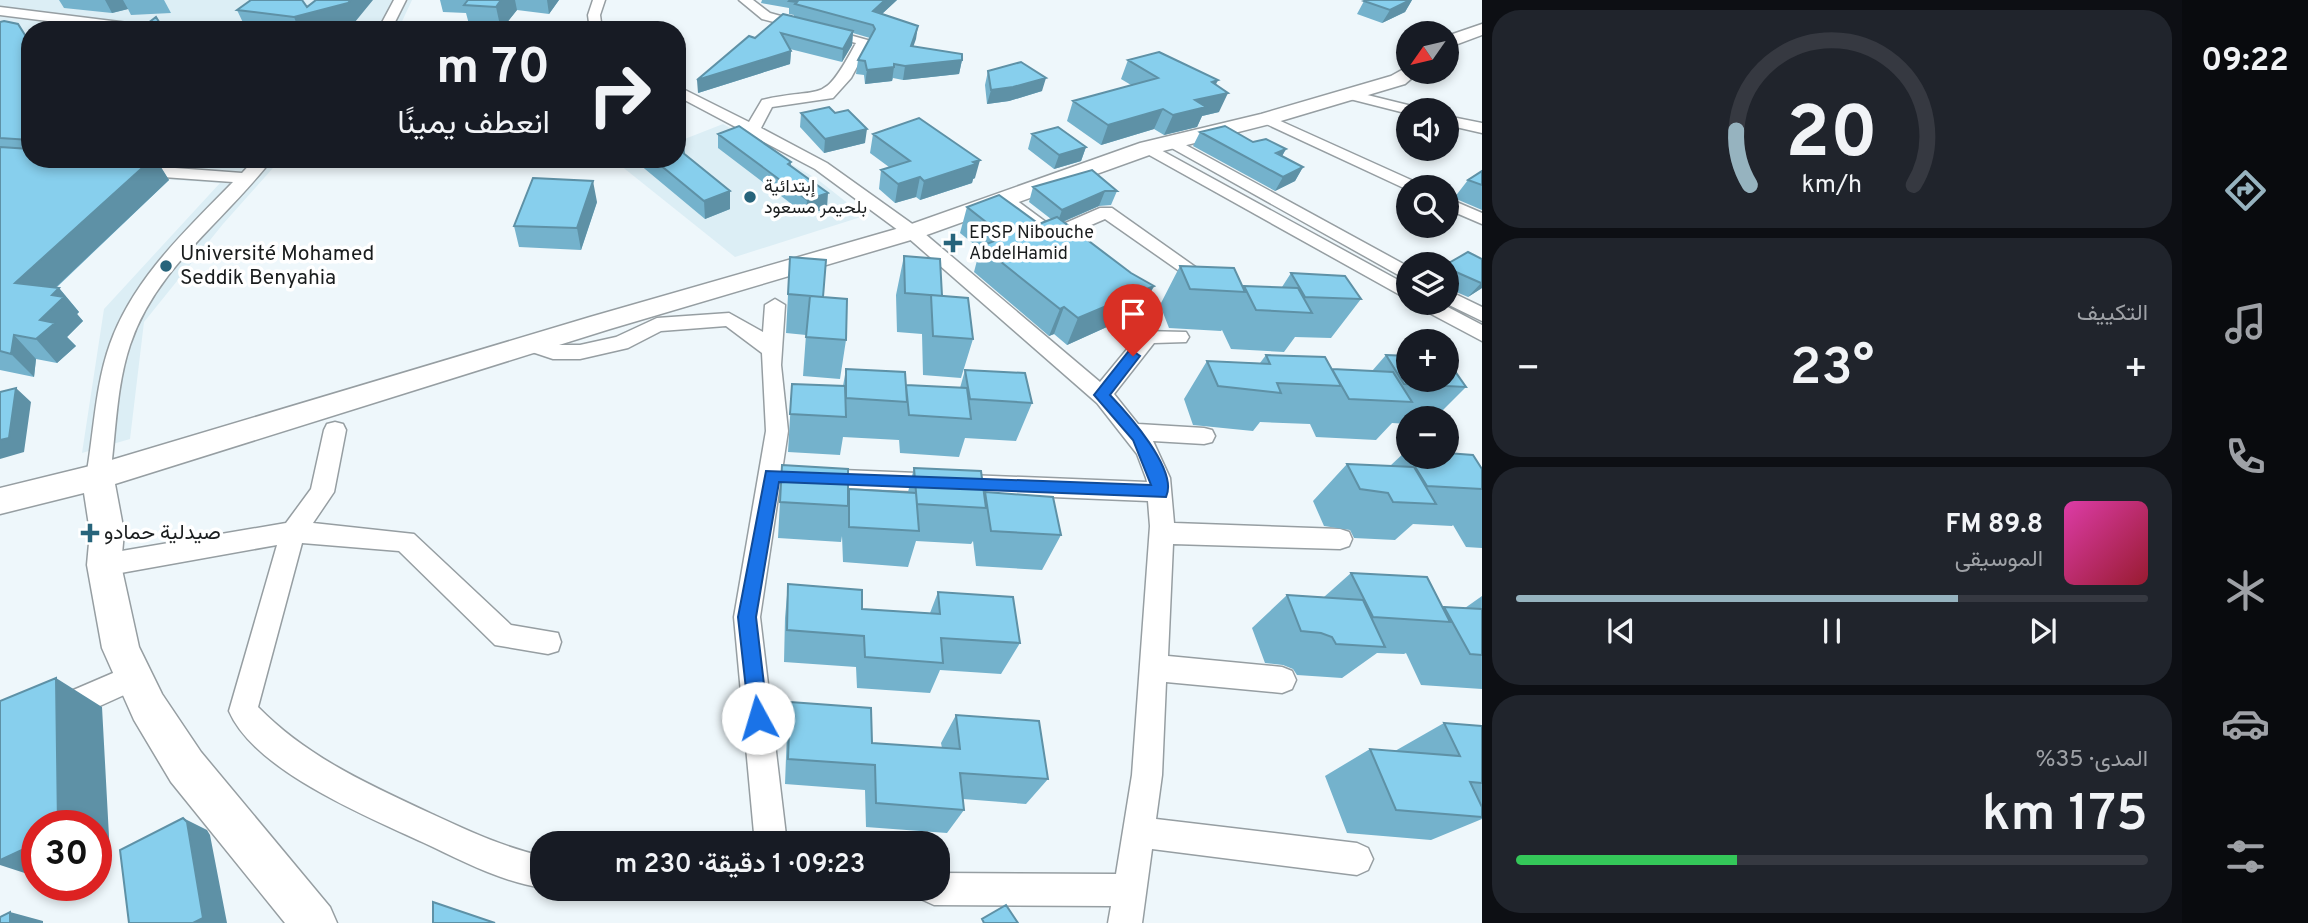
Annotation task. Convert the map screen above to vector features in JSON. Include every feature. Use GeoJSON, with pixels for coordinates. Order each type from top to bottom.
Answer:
{"type":"FeatureCollection","features":[{"type":"Feature","properties":{"kind":"main road"},"geometry":{"type":"LineString","coordinates":[[1460,38],[1482,29]]}},
{"type":"Feature","properties":{"kind":"main road"},"geometry":{"type":"LineString","coordinates":[[0,501],[98,477],[530,344],[912,232],[1161,146],[1267,119],[1396,81]]}},
{"type":"Feature","properties":{"kind":"main road"},"geometry":{"type":"LineString","coordinates":[[98,477],[107,532],[104,565],[121,648],[148,707],[187,767],[314,923]]}},
{"type":"Feature","properties":{"kind":"street"},"geometry":{"type":"LineString","coordinates":[[389,21],[400,0]]}},
{"type":"Feature","properties":{"kind":"street"},"geometry":{"type":"LineString","coordinates":[[595,21],[599,0]]}},
{"type":"Feature","properties":{"kind":"street"},"geometry":{"type":"LineString","coordinates":[[745,0],[766,16],[864,41],[845,79],[828,95],[767,103],[753,129]]}},
{"type":"Feature","properties":{"kind":"street"},"geometry":{"type":"LineString","coordinates":[[0,11],[80,21]]}},
{"type":"Feature","properties":{"kind":"street"},"geometry":{"type":"LineString","coordinates":[[1347,94],[1396,106]]}},
{"type":"Feature","properties":{"kind":"street"},"geometry":{"type":"LineString","coordinates":[[686,95],[835,175],[912,232],[1101,395],[1135,432],[1147,450],[1160,492],[1162,533],[1147,775],[1125,923]]}},
{"type":"Feature","properties":{"kind":"street"},"geometry":{"type":"LineString","coordinates":[[1267,119],[1396,179]]}},
{"type":"Feature","properties":{"kind":"street"},"geometry":{"type":"LineString","coordinates":[[1459,123],[1482,128]]}},
{"type":"Feature","properties":{"kind":"street"},"geometry":{"type":"LineString","coordinates":[[1161,146],[1396,268]]}},
{"type":"Feature","properties":{"kind":"street"},"geometry":{"type":"LineString","coordinates":[[1161,146],[1396,286]]}},
{"type":"Feature","properties":{"kind":"street"},"geometry":{"type":"LineString","coordinates":[[98,477],[112,375],[132,315],[152,281],[256,168]]}},
{"type":"Feature","properties":{"kind":"street"},"geometry":{"type":"LineString","coordinates":[[124,169],[247,178]]}},
{"type":"Feature","properties":{"kind":"street"},"geometry":{"type":"LineString","coordinates":[[1008,199],[1074,252]]}},
{"type":"Feature","properties":{"kind":"street"},"geometry":{"type":"LineString","coordinates":[[1459,208],[1482,219]]}},
{"type":"Feature","properties":{"kind":"street"},"geometry":{"type":"LineString","coordinates":[[1052,235],[1106,212],[1202,278]]}},
{"type":"Feature","properties":{"kind":"street"},"geometry":{"type":"LineString","coordinates":[[1459,303],[1482,315]]}},
{"type":"Feature","properties":{"kind":"street"},"geometry":{"type":"LineString","coordinates":[[770,831],[747,617],[786,476],[777,431],[772,351],[775,305]]}},
{"type":"Feature","properties":{"kind":"street"},"geometry":{"type":"LineString","coordinates":[[1447,315],[1482,334]]}},
{"type":"Feature","properties":{"kind":"street"},"geometry":{"type":"LineString","coordinates":[[530,344],[553,352],[580,352],[621,343],[657,325],[729,319],[751,332],[772,351]]}},
{"type":"Feature","properties":{"kind":"street"},"geometry":{"type":"LineString","coordinates":[[1101,395],[1149,336],[1179,337]]}},
{"type":"Feature","properties":{"kind":"street"},"geometry":{"type":"LineString","coordinates":[[335,430],[322,492],[293,532],[243,711],[275,745],[345,790],[508,865],[530,870]]}},
{"type":"Feature","properties":{"kind":"street"},"geometry":{"type":"LineString","coordinates":[[1135,432],[1205,436]]}},
{"type":"Feature","properties":{"kind":"street"},"geometry":{"type":"LineString","coordinates":[[786,476],[1160,492]]}},
{"type":"Feature","properties":{"kind":"street"},"geometry":{"type":"LineString","coordinates":[[104,565],[293,532],[405,541],[505,636],[548,642]]}},
{"type":"Feature","properties":{"kind":"street"},"geometry":{"type":"LineString","coordinates":[[1162,533],[1340,539]]}},
{"type":"Feature","properties":{"kind":"street"},"geometry":{"type":"LineString","coordinates":[[1153,668],[1282,680]]}},
{"type":"Feature","properties":{"kind":"street"},"geometry":{"type":"LineString","coordinates":[[37,720],[134,677]]}},
{"type":"Feature","properties":{"kind":"street"},"geometry":{"type":"LineString","coordinates":[[1138,832],[1357,859]]}},
{"type":"Feature","properties":{"kind":"street"},"geometry":{"type":"LineString","coordinates":[[950,889],[1130,890]]}},
{"type":"Feature","properties":{"kind":"shaded area","name":"Université Mohamed Seddik Benyahia"},"geometry":{"type":"Polygon","coordinates":[[[0,0],[412,0],[402,21],[21,21],[21,168],[273,168],[223,224],[144,322],[130,439],[82,453],[104,309],[220,183],[0,168],[0,0]]]}},
{"type":"Feature","properties":{"kind":"shaded area","name":"إبتدائية بلحيمر مسعود"},"geometry":{"type":"Polygon","coordinates":[[[723,124],[817,179],[864,216],[735,257],[624,168],[686,168],[686,138],[723,124]]]}},
{"type":"Feature","properties":{"kind":"building"},"geometry":{"type":"Polygon","coordinates":[[[251,0],[302,0],[307,7],[316,0],[351,0],[294,17],[237,10],[251,0]]]}},
{"type":"Feature","properties":{"kind":"building"},"geometry":{"type":"Polygon","coordinates":[[[468,0],[501,0],[496,7],[464,5],[468,0]]]}},
{"type":"Feature","properties":{"kind":"building"},"geometry":{"type":"Polygon","coordinates":[[[790,0],[885,0],[873,11],[918,26],[911,46],[962,54],[962,60],[905,66],[894,64],[894,67],[867,70],[865,61],[858,60],[875,29],[873,25],[795,4],[797,2],[790,0]]]}},
{"type":"Feature","properties":{"kind":"building"},"geometry":{"type":"Polygon","coordinates":[[[1410,0],[1390,10],[1364,1],[1410,0]]]}},
{"type":"Feature","properties":{"kind":"building"},"geometry":{"type":"Polygon","coordinates":[[[783,14],[853,31],[843,49],[781,33],[791,51],[697,80],[749,36],[755,38],[783,14]]]}},
{"type":"Feature","properties":{"kind":"building"},"geometry":{"type":"Polygon","coordinates":[[[0,22],[18,24],[21,29],[21,139],[0,138],[0,22]]]}},
{"type":"Feature","properties":{"kind":"building"},"geometry":{"type":"Polygon","coordinates":[[[1159,52],[1218,80],[1212,82],[1228,93],[1195,100],[1206,107],[1173,115],[1163,109],[1108,125],[1073,101],[1158,78],[1128,60],[1159,52]]]}},
{"type":"Feature","properties":{"kind":"building"},"geometry":{"type":"Polygon","coordinates":[[[1021,62],[1046,78],[991,90],[988,71],[1021,62]]]}},
{"type":"Feature","properties":{"kind":"building"},"geometry":{"type":"Polygon","coordinates":[[[829,107],[835,113],[848,110],[867,129],[825,139],[801,113],[829,107]]]}},
{"type":"Feature","properties":{"kind":"building"},"geometry":{"type":"Polygon","coordinates":[[[919,118],[980,160],[973,162],[976,164],[924,181],[920,177],[898,184],[881,170],[910,161],[873,134],[919,118]]]}},
{"type":"Feature","properties":{"kind":"building"},"geometry":{"type":"Polygon","coordinates":[[[739,126],[791,162],[788,164],[828,193],[807,200],[718,134],[739,126]]]}},
{"type":"Feature","properties":{"kind":"building"},"geometry":{"type":"Polygon","coordinates":[[[1225,126],[1253,142],[1266,139],[1286,149],[1276,153],[1303,167],[1283,177],[1200,132],[1225,126]]]}},
{"type":"Feature","properties":{"kind":"building"},"geometry":{"type":"Polygon","coordinates":[[[1058,127],[1086,147],[1059,155],[1032,134],[1058,127]]]}},
{"type":"Feature","properties":{"kind":"building"},"geometry":{"type":"Polygon","coordinates":[[[0,147],[21,148],[21,168],[142,168],[15,283],[59,288],[52,295],[64,297],[40,320],[55,323],[36,339],[14,335],[11,354],[0,351],[0,147]]]}},
{"type":"Feature","properties":{"kind":"building"},"geometry":{"type":"Polygon","coordinates":[[[686,155],[730,191],[704,201],[664,168],[686,168],[686,155]]]}},
{"type":"Feature","properties":{"kind":"building"},"geometry":{"type":"Polygon","coordinates":[[[1092,170],[1117,191],[1105,191],[1062,210],[1033,187],[1092,170]]]}},
{"type":"Feature","properties":{"kind":"building"},"geometry":{"type":"Polygon","coordinates":[[[1482,171],[1482,185],[1468,180],[1482,171]]]}},
{"type":"Feature","properties":{"kind":"building"},"geometry":{"type":"Polygon","coordinates":[[[533,178],[593,181],[577,228],[514,226],[533,178]]]}},
{"type":"Feature","properties":{"kind":"building"},"geometry":{"type":"Polygon","coordinates":[[[999,195],[1039,224],[1057,217],[1131,273],[1154,286],[1078,318],[1064,307],[1060,309],[981,246],[1005,237],[967,207],[999,195]]]}},
{"type":"Feature","properties":{"kind":"building"},"geometry":{"type":"Polygon","coordinates":[[[1468,252],[1482,259],[1481,283],[1459,273],[1459,257],[1468,252]]]}},
{"type":"Feature","properties":{"kind":"building"},"geometry":{"type":"Polygon","coordinates":[[[904,256],[940,259],[942,296],[905,293],[904,256]]]}},
{"type":"Feature","properties":{"kind":"building"},"geometry":{"type":"Polygon","coordinates":[[[790,257],[826,260],[823,297],[788,294],[790,257]]]}},
{"type":"Feature","properties":{"kind":"building"},"geometry":{"type":"Polygon","coordinates":[[[1180,266],[1234,268],[1245,292],[1190,289],[1180,266]]]}},
{"type":"Feature","properties":{"kind":"building"},"geometry":{"type":"Polygon","coordinates":[[[1291,273],[1345,276],[1361,299],[1305,297],[1291,273]]]}},
{"type":"Feature","properties":{"kind":"building"},"geometry":{"type":"Polygon","coordinates":[[[1244,286],[1298,288],[1312,313],[1256,310],[1244,286]]]}},
{"type":"Feature","properties":{"kind":"building"},"geometry":{"type":"Polygon","coordinates":[[[931,295],[968,298],[973,339],[933,336],[931,295]]]}},
{"type":"Feature","properties":{"kind":"building"},"geometry":{"type":"Polygon","coordinates":[[[810,296],[847,299],[846,340],[806,337],[810,296]]]}},
{"type":"Feature","properties":{"kind":"building"},"geometry":{"type":"Polygon","coordinates":[[[1266,355],[1325,357],[1341,386],[1277,383],[1281,393],[1218,386],[1207,361],[1270,364],[1266,355]]]}},
{"type":"Feature","properties":{"kind":"building"},"geometry":{"type":"Polygon","coordinates":[[[1386,355],[1396,355],[1396,371],[1386,355]]]}},
{"type":"Feature","properties":{"kind":"building"},"geometry":{"type":"Polygon","coordinates":[[[846,369],[905,372],[907,402],[846,398],[846,369]]]}},
{"type":"Feature","properties":{"kind":"building"},"geometry":{"type":"Polygon","coordinates":[[[1332,369],[1393,372],[1396,377],[1396,392],[1406,392],[1412,402],[1349,399],[1332,369]]]}},
{"type":"Feature","properties":{"kind":"building"},"geometry":{"type":"Polygon","coordinates":[[[965,370],[1025,373],[1032,403],[970,399],[965,370]]]}},
{"type":"Feature","properties":{"kind":"building"},"geometry":{"type":"Polygon","coordinates":[[[1459,377],[1466,387],[1459,387],[1459,377]]]}},
{"type":"Feature","properties":{"kind":"building"},"geometry":{"type":"Polygon","coordinates":[[[792,384],[845,386],[846,417],[790,414],[792,384]]]}},
{"type":"Feature","properties":{"kind":"building"},"geometry":{"type":"Polygon","coordinates":[[[906,385],[967,388],[971,419],[909,415],[906,385]]]}},
{"type":"Feature","properties":{"kind":"building"},"geometry":{"type":"Polygon","coordinates":[[[16,388],[9,438],[0,440],[0,392],[16,388]]]}},
{"type":"Feature","properties":{"kind":"building"},"geometry":{"type":"Polygon","coordinates":[[[1459,454],[1473,455],[1482,469],[1482,489],[1427,486],[1416,469],[1459,469],[1459,454]]]}},
{"type":"Feature","properties":{"kind":"building"},"geometry":{"type":"Polygon","coordinates":[[[1347,464],[1415,469],[1436,504],[1393,502],[1388,493],[1360,489],[1347,464]]]}},
{"type":"Feature","properties":{"kind":"building"},"geometry":{"type":"Polygon","coordinates":[[[782,465],[848,469],[848,506],[780,502],[782,465]]]}},
{"type":"Feature","properties":{"kind":"building"},"geometry":{"type":"Polygon","coordinates":[[[914,468],[981,471],[986,508],[917,504],[914,468]]]}},
{"type":"Feature","properties":{"kind":"building"},"geometry":{"type":"Polygon","coordinates":[[[849,489],[916,493],[919,531],[849,527],[849,489]]]}},
{"type":"Feature","properties":{"kind":"building"},"geometry":{"type":"Polygon","coordinates":[[[985,492],[1053,497],[1061,535],[991,531],[985,492]]]}},
{"type":"Feature","properties":{"kind":"building"},"geometry":{"type":"Polygon","coordinates":[[[1351,573],[1427,577],[1450,622],[1373,617],[1351,573]]]}},
{"type":"Feature","properties":{"kind":"building"},"geometry":{"type":"Polygon","coordinates":[[[788,584],[862,590],[862,609],[940,614],[938,592],[1013,597],[1020,643],[941,638],[943,663],[865,657],[864,636],[787,630],[788,584]]]}},
{"type":"Feature","properties":{"kind":"building"},"geometry":{"type":"Polygon","coordinates":[[[1287,595],[1363,600],[1385,647],[1336,644],[1332,637],[1301,631],[1287,595]]]}},
{"type":"Feature","properties":{"kind":"building"},"geometry":{"type":"Polygon","coordinates":[[[1444,607],[1482,609],[1482,655],[1470,654],[1444,607]]]}},
{"type":"Feature","properties":{"kind":"building"},"geometry":{"type":"Polygon","coordinates":[[[56,678],[58,810],[21,810],[21,850],[0,860],[0,701],[56,678]]]}},
{"type":"Feature","properties":{"kind":"building"},"geometry":{"type":"Polygon","coordinates":[[[790,702],[871,708],[872,743],[960,749],[956,715],[1039,721],[1048,779],[960,773],[964,810],[876,803],[875,765],[788,759],[790,702]]]}},
{"type":"Feature","properties":{"kind":"building"},"geometry":{"type":"Polygon","coordinates":[[[1444,723],[1482,726],[1482,783],[1470,782],[1482,807],[1482,817],[1396,810],[1370,749],[1460,756],[1444,723]]]}},
{"type":"Feature","properties":{"kind":"building"},"geometry":{"type":"Polygon","coordinates":[[[183,818],[187,822],[203,918],[193,923],[129,923],[120,850],[183,818]]]}},
{"type":"Feature","properties":{"kind":"building"},"geometry":{"type":"Polygon","coordinates":[[[433,902],[495,923],[433,923],[433,902]]]}},
{"type":"Feature","properties":{"kind":"building"},"geometry":{"type":"Polygon","coordinates":[[[1006,905],[1018,923],[984,923],[982,919],[1006,905]]]}},
{"type":"Feature","properties":{"kind":"building"},"geometry":{"type":"Polygon","coordinates":[[[10,912],[10,923],[0,923],[0,917],[10,912]]]}},
{"type":"Feature","properties":{"kind":"place","name":"إبتدائية بلحيمر مسعود"},"geometry":{"type":"Point","coordinates":[750,197]}},
{"type":"Feature","properties":{"kind":"place","name":"EPSP Nibouche AbdelHamid"},"geometry":{"type":"Point","coordinates":[953,243]}},
{"type":"Feature","properties":{"kind":"place","name":"Université Mohamed Seddik Benyahia"},"geometry":{"type":"Point","coordinates":[166,266]}},
{"type":"Feature","properties":{"kind":"place","name":"صيدلية حمادو"},"geometry":{"type":"Point","coordinates":[90,533]}},
{"type":"Feature","properties":{"kind":"route"},"geometry":{"type":"LineString","coordinates":[[758,718],[747,617],[760,531],[772,476],[1160,492],[1158,478],[1147,450],[1127,422],[1101,395],[1133,356]]}}]}
